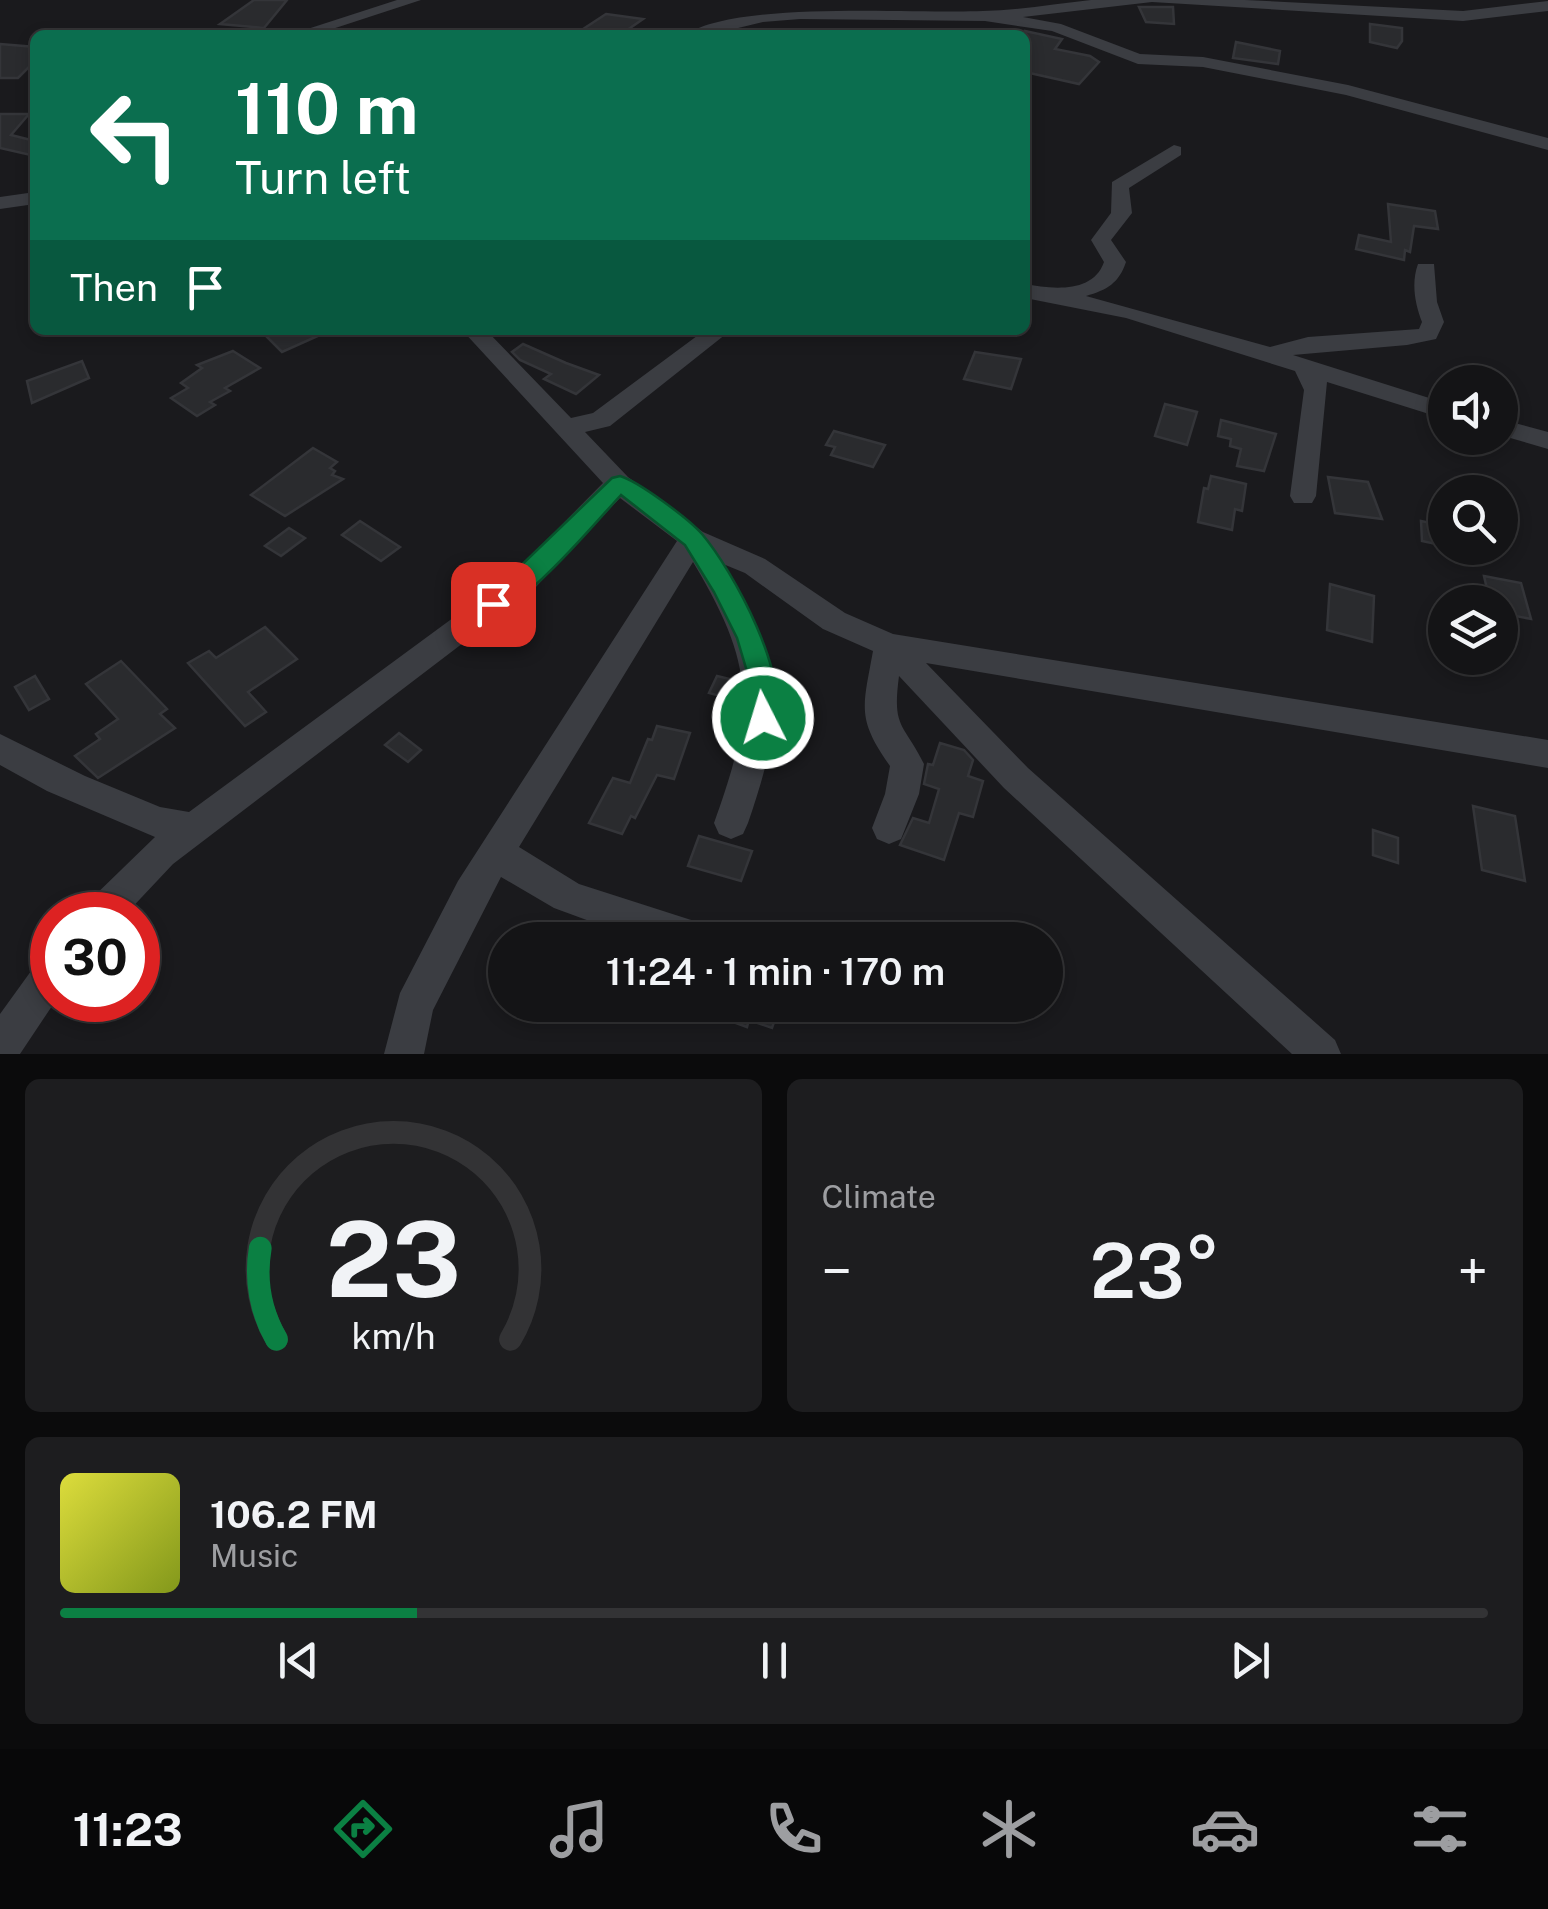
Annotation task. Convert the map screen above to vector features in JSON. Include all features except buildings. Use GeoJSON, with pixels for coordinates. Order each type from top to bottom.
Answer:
{"type":"FeatureCollection","features":[{"type":"Feature","properties":{"kind":"street"},"geometry":{"type":"LineString","coordinates":[[315,30],[413,0]]}},
{"type":"Feature","properties":{"kind":"street"},"geometry":{"type":"LineString","coordinates":[[698,30],[714,15],[797,10],[985,16],[1146,0]]}},
{"type":"Feature","properties":{"kind":"street"},"geometry":{"type":"LineString","coordinates":[[1158,0],[1349,4],[1463,16],[1548,6]]}},
{"type":"Feature","properties":{"kind":"street"},"geometry":{"type":"LineString","coordinates":[[985,16],[1063,29],[1138,59],[1204,62],[1348,90],[1548,144]]}},
{"type":"Feature","properties":{"kind":"street"},"geometry":{"type":"LineString","coordinates":[[357,18],[376,30]]}},
{"type":"Feature","properties":{"kind":"street"},"geometry":{"type":"LineString","coordinates":[[1056,296],[1104,284],[1112,275],[1115,262],[1101,240],[1121,215],[1124,204],[1119,188],[1122,182],[1174,151]]}},
{"type":"Feature","properties":{"kind":"street"},"geometry":{"type":"LineString","coordinates":[[0,203],[30,199]]}},
{"type":"Feature","properties":{"kind":"street"},"geometry":{"type":"LineString","coordinates":[[1268,356],[1311,340],[1408,340],[1428,334],[1433,322],[1426,302],[1426,269]]}},
{"type":"Feature","properties":{"kind":"street"},"geometry":{"type":"LineString","coordinates":[[1030,293],[1168,322],[1428,406]]}},
{"type":"Feature","properties":{"kind":"street"},"geometry":{"type":"LineString","coordinates":[[478,335],[620,483],[693,539],[755,566],[834,621],[890,645],[1548,754]]}},
{"type":"Feature","properties":{"kind":"street"},"geometry":{"type":"LineString","coordinates":[[567,427],[601,420],[713,335]]}},
{"type":"Feature","properties":{"kind":"street"},"geometry":{"type":"LineString","coordinates":[[1303,496],[1316,390],[1314,378],[1305,368]]}},
{"type":"Feature","properties":{"kind":"street"},"geometry":{"type":"LineString","coordinates":[[1518,432],[1548,441]]}},
{"type":"Feature","properties":{"kind":"street"},"geometry":{"type":"LineString","coordinates":[[122,892],[161,852],[524,581],[620,483]]}},
{"type":"Feature","properties":{"kind":"street"},"geometry":{"type":"LineString","coordinates":[[693,539],[750,638],[761,675],[763,718],[754,762],[731,823]]}},
{"type":"Feature","properties":{"kind":"street"},"geometry":{"type":"LineString","coordinates":[[404,1054],[414,1007],[471,893],[693,539]]}},
{"type":"Feature","properties":{"kind":"street"},"geometry":{"type":"LineString","coordinates":[[889,828],[902,794],[907,764],[883,730],[879,708],[890,645]]}},
{"type":"Feature","properties":{"kind":"street"},"geometry":{"type":"LineString","coordinates":[[890,645],[1016,778],[1321,1054]]}},
{"type":"Feature","properties":{"kind":"street"},"geometry":{"type":"LineString","coordinates":[[0,748],[42,776],[84,794],[162,826],[194,828]]}},
{"type":"Feature","properties":{"kind":"street"},"geometry":{"type":"LineString","coordinates":[[497,852],[520,874],[561,894],[646,922]]}},
{"type":"Feature","properties":{"kind":"street"},"geometry":{"type":"LineString","coordinates":[[0,1048],[30,1004]]}},
{"type":"Feature","properties":{"kind":"route"},"geometry":{"type":"LineString","coordinates":[[493,604],[524,581],[620,483],[693,539],[724,588],[750,638],[761,675],[763,718]]}}]}
